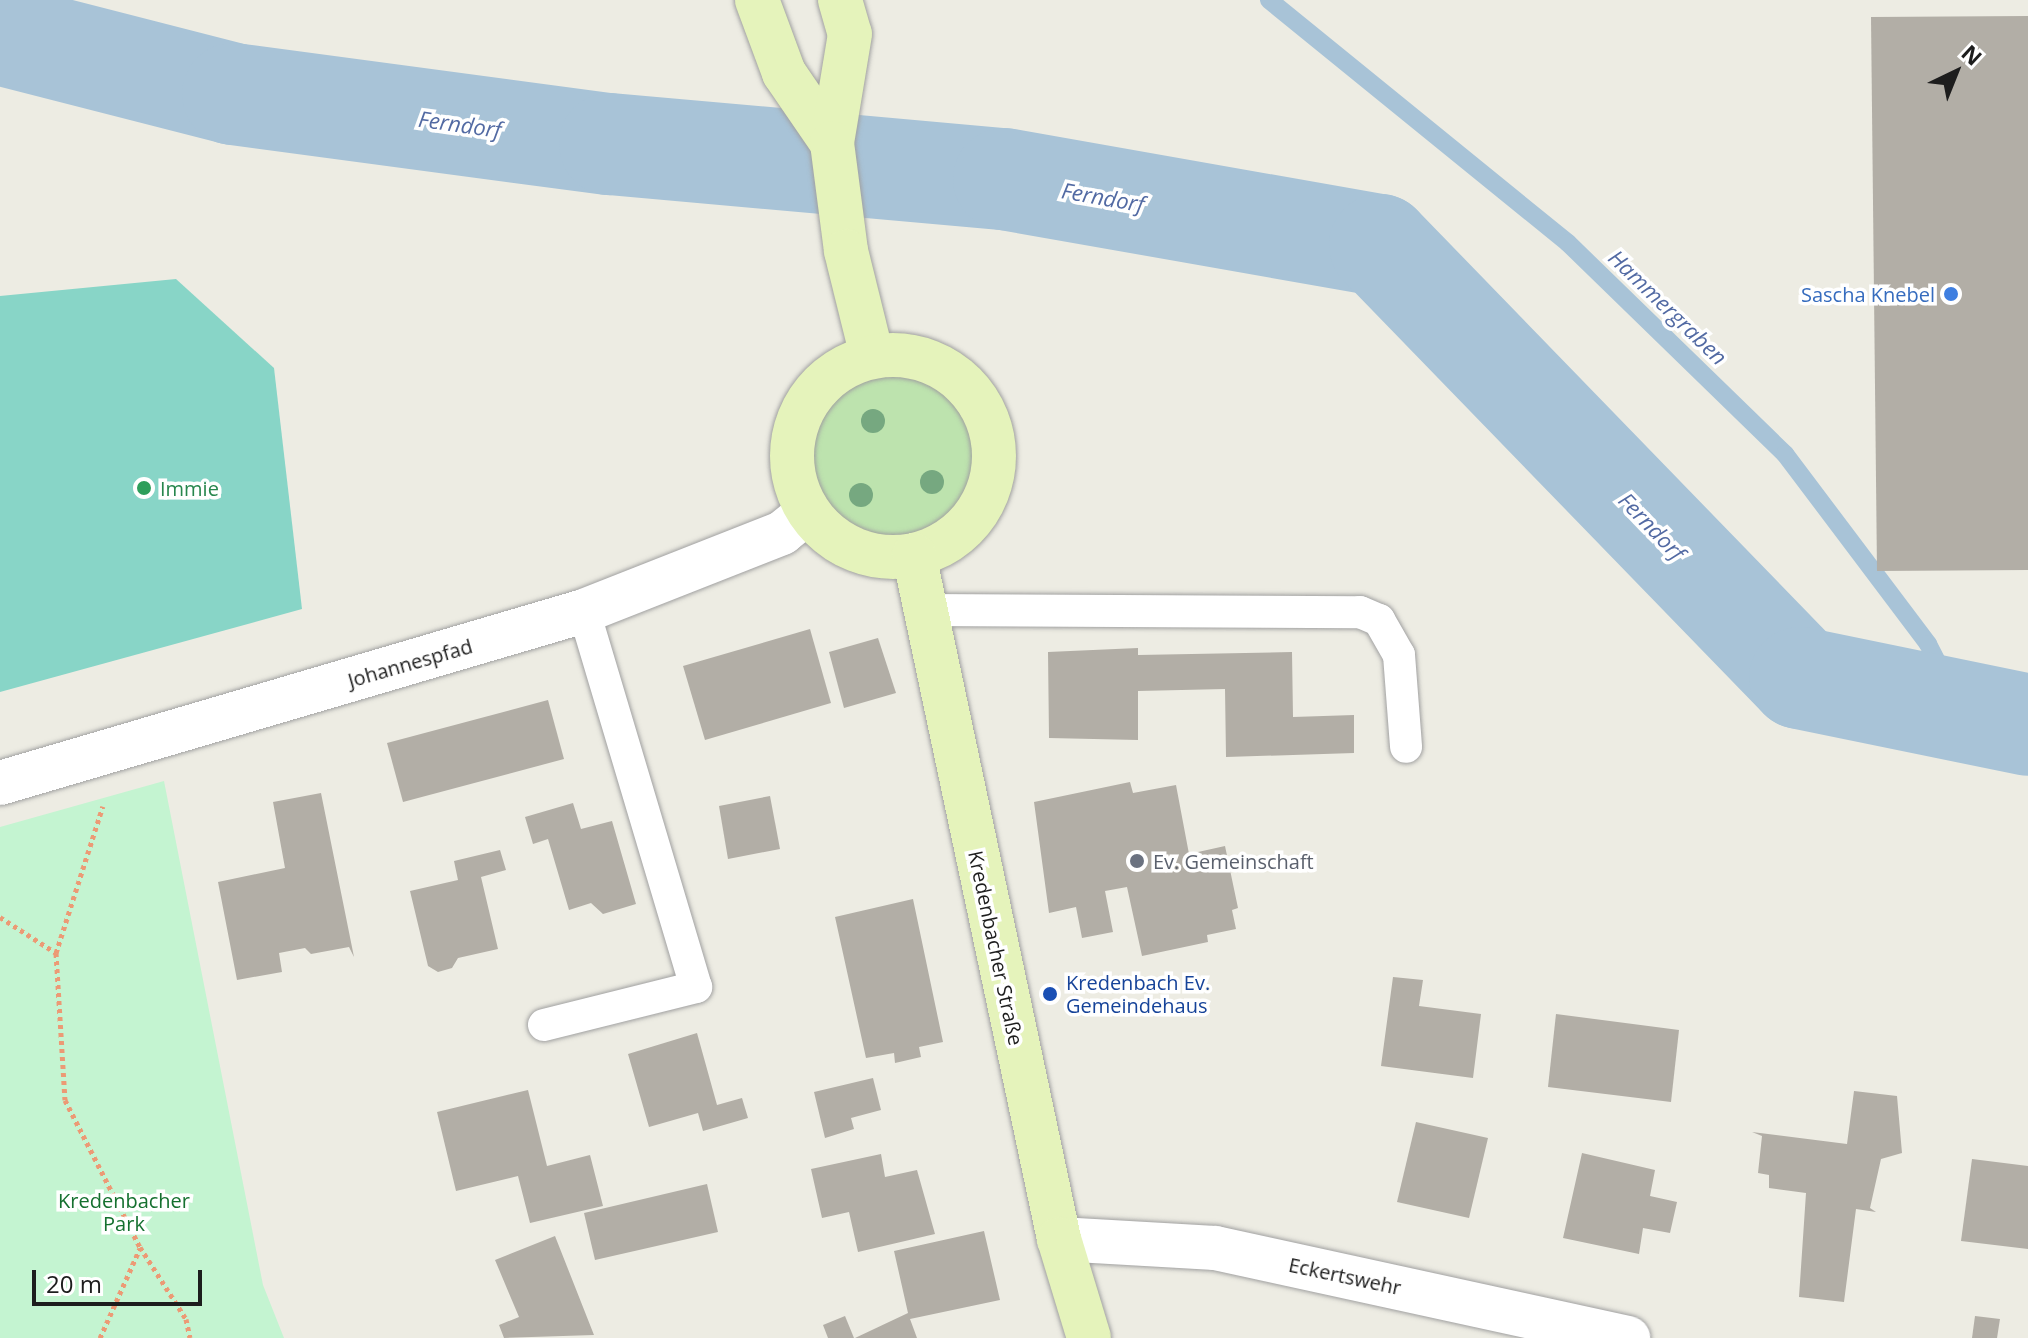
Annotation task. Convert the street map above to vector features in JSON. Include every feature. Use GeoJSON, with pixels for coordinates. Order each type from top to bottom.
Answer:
{"type":"FeatureCollection","features":[{"type":"Feature","properties":{"kind":"main road"},"geometry":{"type":"LineString","coordinates":[[757,0],[784,73],[832,143]]}},
{"type":"Feature","properties":{"kind":"main road"},"geometry":{"type":"LineString","coordinates":[[840,0],[850,34],[832,143],[846,251],[872,356]]}},
{"type":"Feature","properties":{"kind":"main road"},"geometry":{"type":"LineString","coordinates":[[901,354],[948,370],[983,408],[991,433],[992,476],[976,515],[957,535],[914,555],[884,558],[855,550],[808,512],[793,475],[799,416],[826,379],[872,356],[901,354]]}},
{"type":"Feature","properties":{"kind":"main road","name":"Kredenbacher Straße"},"geometry":{"type":"LineString","coordinates":[[914,555],[1059,1239],[1089,1338]]}},
{"type":"Feature","properties":{"kind":"street","name":"Johannespfad"},"geometry":{"type":"LineString","coordinates":[[0,783],[584,611],[782,533],[808,512]]}},
{"type":"Feature","properties":{"kind":"street","name":"Eckertswehr"},"geometry":{"type":"LineString","coordinates":[[1059,1239],[1215,1248],[1628,1338]]}},
{"type":"Feature","properties":{"kind":"lane"},"geometry":{"type":"LineString","coordinates":[[924,610],[1360,612],[1379,620],[1399,655],[1406,747]]}},
{"type":"Feature","properties":{"kind":"lane"},"geometry":{"type":"LineString","coordinates":[[544,1025],[696,987],[584,611]]}},
{"type":"Feature","properties":{"kind":"path"},"geometry":{"type":"LineString","coordinates":[[121,748],[56,953],[65,1100],[140,1247],[186,1319],[190,1338]]}},
{"type":"Feature","properties":{"kind":"path"},"geometry":{"type":"LineString","coordinates":[[0,917],[56,953]]}},
{"type":"Feature","properties":{"kind":"path"},"geometry":{"type":"LineString","coordinates":[[100,1338],[140,1247]]}},
{"type":"Feature","properties":{"kind":"green space"},"geometry":{"type":"Polygon","coordinates":[[[893,355],[932,363],[964,385],[986,417],[994,456],[986,495],[964,527],[932,549],[893,557],[854,549],[822,527],[800,495],[792,456],[800,417],[822,385],[854,363],[893,355]]]}},
{"type":"Feature","properties":{"kind":"green space","name":"Kredenbacher Park"},"geometry":{"type":"Polygon","coordinates":[[[164,781],[263,1285],[284,1338],[0,1338],[0,827],[164,781]]]}},
{"type":"Feature","properties":{"kind":"shaded area","name":"Immie"},"geometry":{"type":"Polygon","coordinates":[[[176,279],[274,368],[302,609],[0,692],[0,296],[176,279]]]}},
{"type":"Feature","properties":{"kind":"building","name":"Sascha Knebel"},"geometry":{"type":"Polygon","coordinates":[[[2028,16],[2028,570],[1877,571],[1871,17],[2028,16]]]}},
{"type":"Feature","properties":{"kind":"building"},"geometry":{"type":"Polygon","coordinates":[[[810,629],[831,703],[705,740],[683,666],[810,629]]]}},
{"type":"Feature","properties":{"kind":"building"},"geometry":{"type":"Polygon","coordinates":[[[878,638],[896,693],[844,708],[829,652],[878,638]]]}},
{"type":"Feature","properties":{"kind":"building"},"geometry":{"type":"Polygon","coordinates":[[[1138,648],[1138,655],[1292,652],[1293,717],[1354,715],[1354,753],[1226,757],[1225,689],[1138,691],[1138,740],[1049,738],[1048,652],[1138,648]]]}},
{"type":"Feature","properties":{"kind":"building"},"geometry":{"type":"Polygon","coordinates":[[[548,700],[564,759],[403,802],[387,743],[548,700]]]}},
{"type":"Feature","properties":{"kind":"building","name":"Ev. Gemeinschaft"},"geometry":{"type":"Polygon","coordinates":[[[1130,782],[1133,793],[1176,785],[1189,854],[1225,846],[1238,908],[1232,910],[1236,929],[1207,935],[1208,942],[1142,956],[1127,887],[1105,891],[1113,932],[1082,938],[1076,907],[1049,913],[1034,802],[1130,782]]]}},
{"type":"Feature","properties":{"kind":"building"},"geometry":{"type":"Polygon","coordinates":[[[321,793],[354,957],[349,947],[311,954],[305,948],[279,953],[282,972],[237,980],[218,882],[285,868],[273,802],[321,793]]]}},
{"type":"Feature","properties":{"kind":"building"},"geometry":{"type":"Polygon","coordinates":[[[770,796],[780,849],[728,859],[719,806],[770,796]]]}},
{"type":"Feature","properties":{"kind":"building"},"geometry":{"type":"Polygon","coordinates":[[[573,803],[581,829],[612,821],[636,904],[603,914],[591,903],[569,910],[548,839],[533,844],[525,817],[573,803]]]}},
{"type":"Feature","properties":{"kind":"building"},"geometry":{"type":"Polygon","coordinates":[[[500,850],[506,870],[481,877],[498,949],[458,958],[452,968],[438,972],[428,966],[410,891],[458,880],[454,861],[500,850]]]}},
{"type":"Feature","properties":{"kind":"building"},"geometry":{"type":"Polygon","coordinates":[[[913,899],[943,1042],[919,1047],[921,1057],[895,1063],[894,1053],[866,1058],[835,917],[913,899]]]}},
{"type":"Feature","properties":{"kind":"building"},"geometry":{"type":"Polygon","coordinates":[[[1393,977],[1423,980],[1419,1006],[1481,1014],[1473,1078],[1381,1066],[1393,977]]]}},
{"type":"Feature","properties":{"kind":"building"},"geometry":{"type":"Polygon","coordinates":[[[1556,1014],[1679,1030],[1671,1102],[1548,1087],[1556,1014]]]}},
{"type":"Feature","properties":{"kind":"building"},"geometry":{"type":"Polygon","coordinates":[[[697,1033],[717,1105],[742,1098],[748,1118],[703,1131],[698,1113],[649,1127],[628,1054],[697,1033]]]}},
{"type":"Feature","properties":{"kind":"building"},"geometry":{"type":"Polygon","coordinates":[[[873,1078],[881,1110],[851,1118],[854,1129],[825,1138],[814,1092],[873,1078]]]}},
{"type":"Feature","properties":{"kind":"building"},"geometry":{"type":"Polygon","coordinates":[[[528,1090],[547,1166],[590,1155],[603,1206],[530,1223],[518,1176],[456,1191],[437,1112],[528,1090]]]}},
{"type":"Feature","properties":{"kind":"building"},"geometry":{"type":"Polygon","coordinates":[[[1854,1091],[1897,1096],[1902,1153],[1881,1159],[1870,1208],[1876,1212],[1856,1209],[1844,1302],[1799,1297],[1806,1193],[1769,1188],[1769,1175],[1758,1173],[1762,1136],[1752,1132],[1847,1144],[1854,1091]]]}},
{"type":"Feature","properties":{"kind":"building"},"geometry":{"type":"Polygon","coordinates":[[[1416,1122],[1488,1138],[1469,1218],[1397,1202],[1416,1122]]]}},
{"type":"Feature","properties":{"kind":"building"},"geometry":{"type":"Polygon","coordinates":[[[1582,1153],[1655,1170],[1650,1196],[1677,1202],[1670,1233],[1643,1228],[1639,1254],[1563,1238],[1582,1153]]]}},
{"type":"Feature","properties":{"kind":"building"},"geometry":{"type":"Polygon","coordinates":[[[881,1154],[885,1177],[917,1170],[935,1234],[858,1252],[849,1212],[822,1218],[811,1169],[881,1154]]]}},
{"type":"Feature","properties":{"kind":"building"},"geometry":{"type":"Polygon","coordinates":[[[1972,1159],[2028,1166],[2028,1249],[1961,1241],[1972,1159]]]}},
{"type":"Feature","properties":{"kind":"building"},"geometry":{"type":"Polygon","coordinates":[[[707,1184],[718,1232],[595,1260],[584,1213],[707,1184]]]}},
{"type":"Feature","properties":{"kind":"building"},"geometry":{"type":"Polygon","coordinates":[[[984,1231],[1000,1300],[910,1319],[917,1338],[855,1338],[908,1313],[894,1251],[984,1231]]]}},
{"type":"Feature","properties":{"kind":"building"},"geometry":{"type":"Polygon","coordinates":[[[555,1236],[594,1335],[504,1338],[499,1325],[519,1317],[495,1260],[555,1236]]]}},
{"type":"Feature","properties":{"kind":"building"},"geometry":{"type":"Polygon","coordinates":[[[845,1316],[854,1338],[828,1338],[823,1325],[845,1316]]]}},
{"type":"Feature","properties":{"kind":"building"},"geometry":{"type":"Polygon","coordinates":[[[1975,1316],[2000,1319],[1997,1338],[1972,1338],[1975,1316]]]}},
{"type":"Feature","properties":{"kind":"waterway","name":"Hammergraben"},"geometry":{"type":"LineString","coordinates":[[1269,0],[1568,243],[1785,454],[1928,644],[1963,712]]}},
{"type":"Feature","properties":{"kind":"waterway","name":"Ferndorf"},"geometry":{"type":"LineString","coordinates":[[0,34],[233,94],[610,144],[1004,179],[1380,245],[1800,678],[2028,725]]}},
{"type":"Feature","properties":{"kind":"place","name":"Sascha Knebel"},"geometry":{"type":"Point","coordinates":[1951,294]}},
{"type":"Feature","properties":{"kind":"place","name":"Immie"},"geometry":{"type":"Point","coordinates":[144,488]}},
{"type":"Feature","properties":{"kind":"place","name":"Ev. Gemeinschaft"},"geometry":{"type":"Point","coordinates":[1137,861]}},
{"type":"Feature","properties":{"kind":"place","name":"Kredenbach Ev. Gemeindehaus"},"geometry":{"type":"Point","coordinates":[1050,994]}}]}
